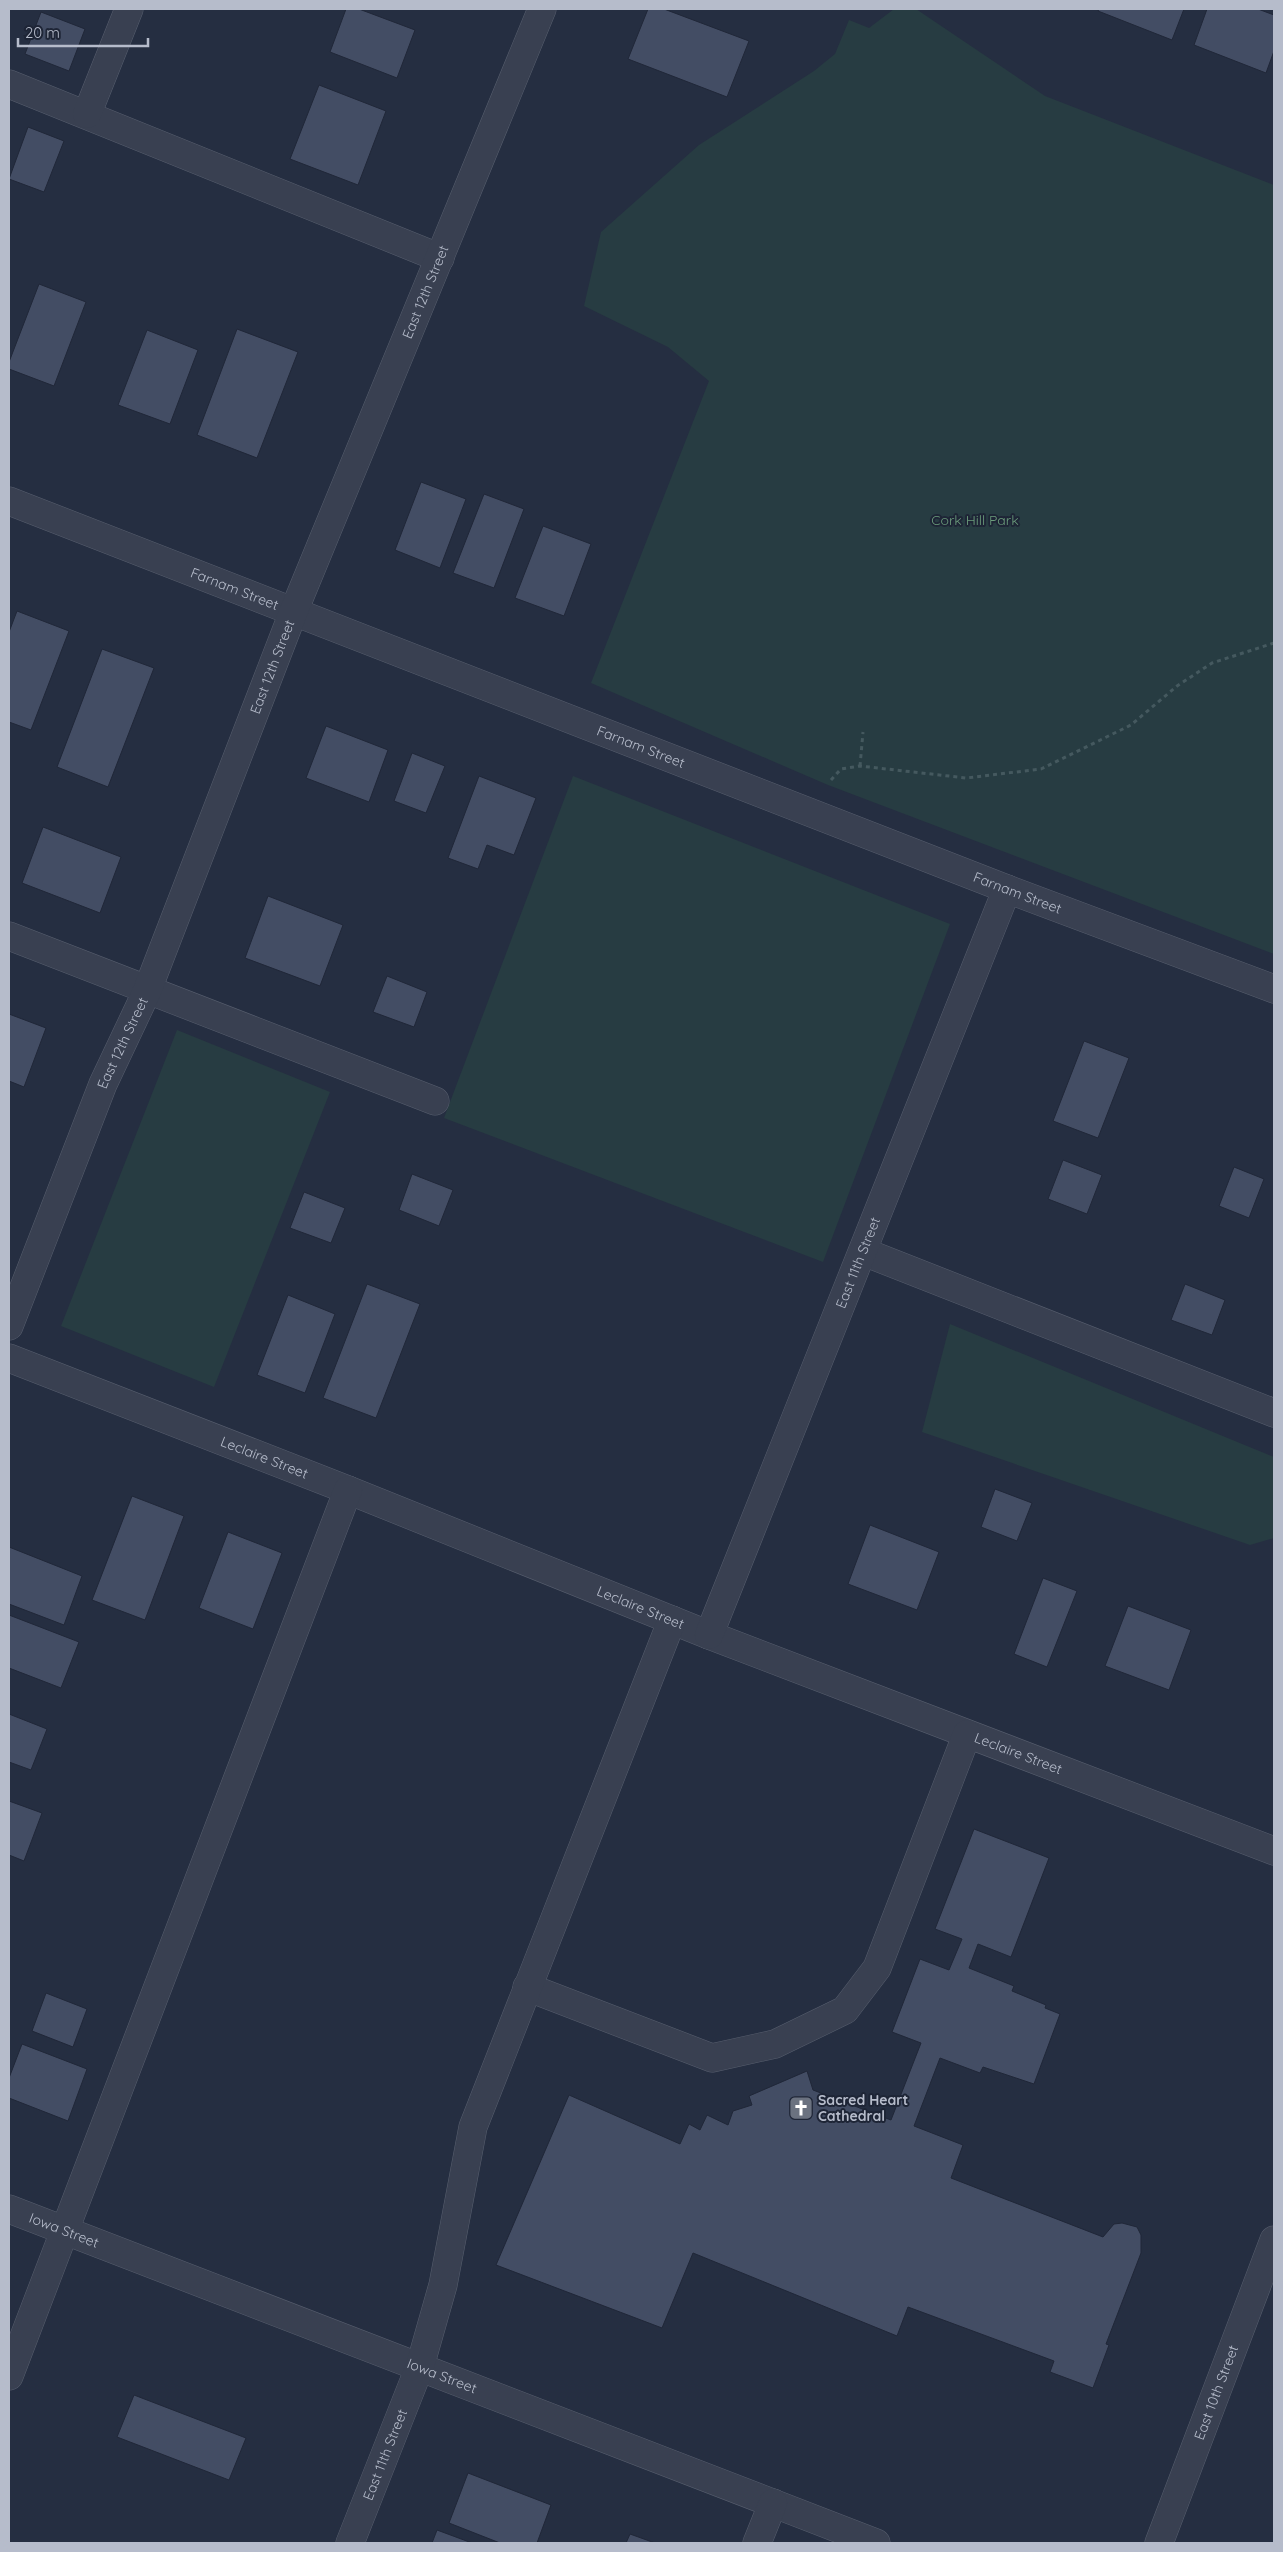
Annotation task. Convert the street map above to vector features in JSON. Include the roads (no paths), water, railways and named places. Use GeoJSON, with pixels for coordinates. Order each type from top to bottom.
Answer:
{"type":"FeatureCollection","features":[{"type":"Feature","properties":{"kind":"street"},"geometry":{"type":"LineString","coordinates":[[87,114],[129,9]]}},
{"type":"Feature","properties":{"kind":"street","name":"East 12th Street"},"geometry":{"type":"LineString","coordinates":[[9,1326],[103,1084],[147,991],[293,613],[542,9]]}},
{"type":"Feature","properties":{"kind":"street"},"geometry":{"type":"LineString","coordinates":[[9,84],[440,258]]}},
{"type":"Feature","properties":{"kind":"street","name":"Farnam Street"},"geometry":{"type":"LineString","coordinates":[[9,502],[1007,889],[1274,989]]}},
{"type":"Feature","properties":{"kind":"street","name":"East 11th Street"},"geometry":{"type":"LineString","coordinates":[[709,1635],[864,1252],[1007,889]]}},
{"type":"Feature","properties":{"kind":"street"},"geometry":{"type":"LineString","coordinates":[[9,936],[435,1101]]}},
{"type":"Feature","properties":{"kind":"street"},"geometry":{"type":"LineString","coordinates":[[864,1252],[1274,1414]]}},
{"type":"Feature","properties":{"kind":"street","name":"Leclaire Street"},"geometry":{"type":"LineString","coordinates":[[9,1358],[348,1490],[709,1635],[1274,1851]]}},
{"type":"Feature","properties":{"kind":"street"},"geometry":{"type":"LineString","coordinates":[[9,2376],[348,1490]]}},
{"type":"Feature","properties":{"kind":"street","name":"East 11th Street"},"geometry":{"type":"LineString","coordinates":[[350,2543],[420,2366],[443,2285],[473,2127],[672,1620]]}},
{"type":"Feature","properties":{"kind":"street"},"geometry":{"type":"LineString","coordinates":[[527,1987],[712,2058],[774,2044],[845,2010],[876,1968],[967,1734]]}},
{"type":"Feature","properties":{"kind":"street","name":"Iowa Street"},"geometry":{"type":"LineString","coordinates":[[9,2209],[876,2543]]}},
{"type":"Feature","properties":{"kind":"street","name":"East 10th Street"},"geometry":{"type":"LineString","coordinates":[[1159,2543],[1274,2240]]}},
{"type":"Feature","properties":{"kind":"street"},"geometry":{"type":"LineString","coordinates":[[757,2543],[773,2503]]}},
{"type":"Feature","properties":{"kind":"place","name":"Sacred Heart Cathedral"},"geometry":{"type":"Point","coordinates":[801,2108]}},
{"type":"Feature","properties":{"kind":"park label","name":"Cork Hill Park"},"geometry":{"type":"Point","coordinates":[975,520]}}]}
